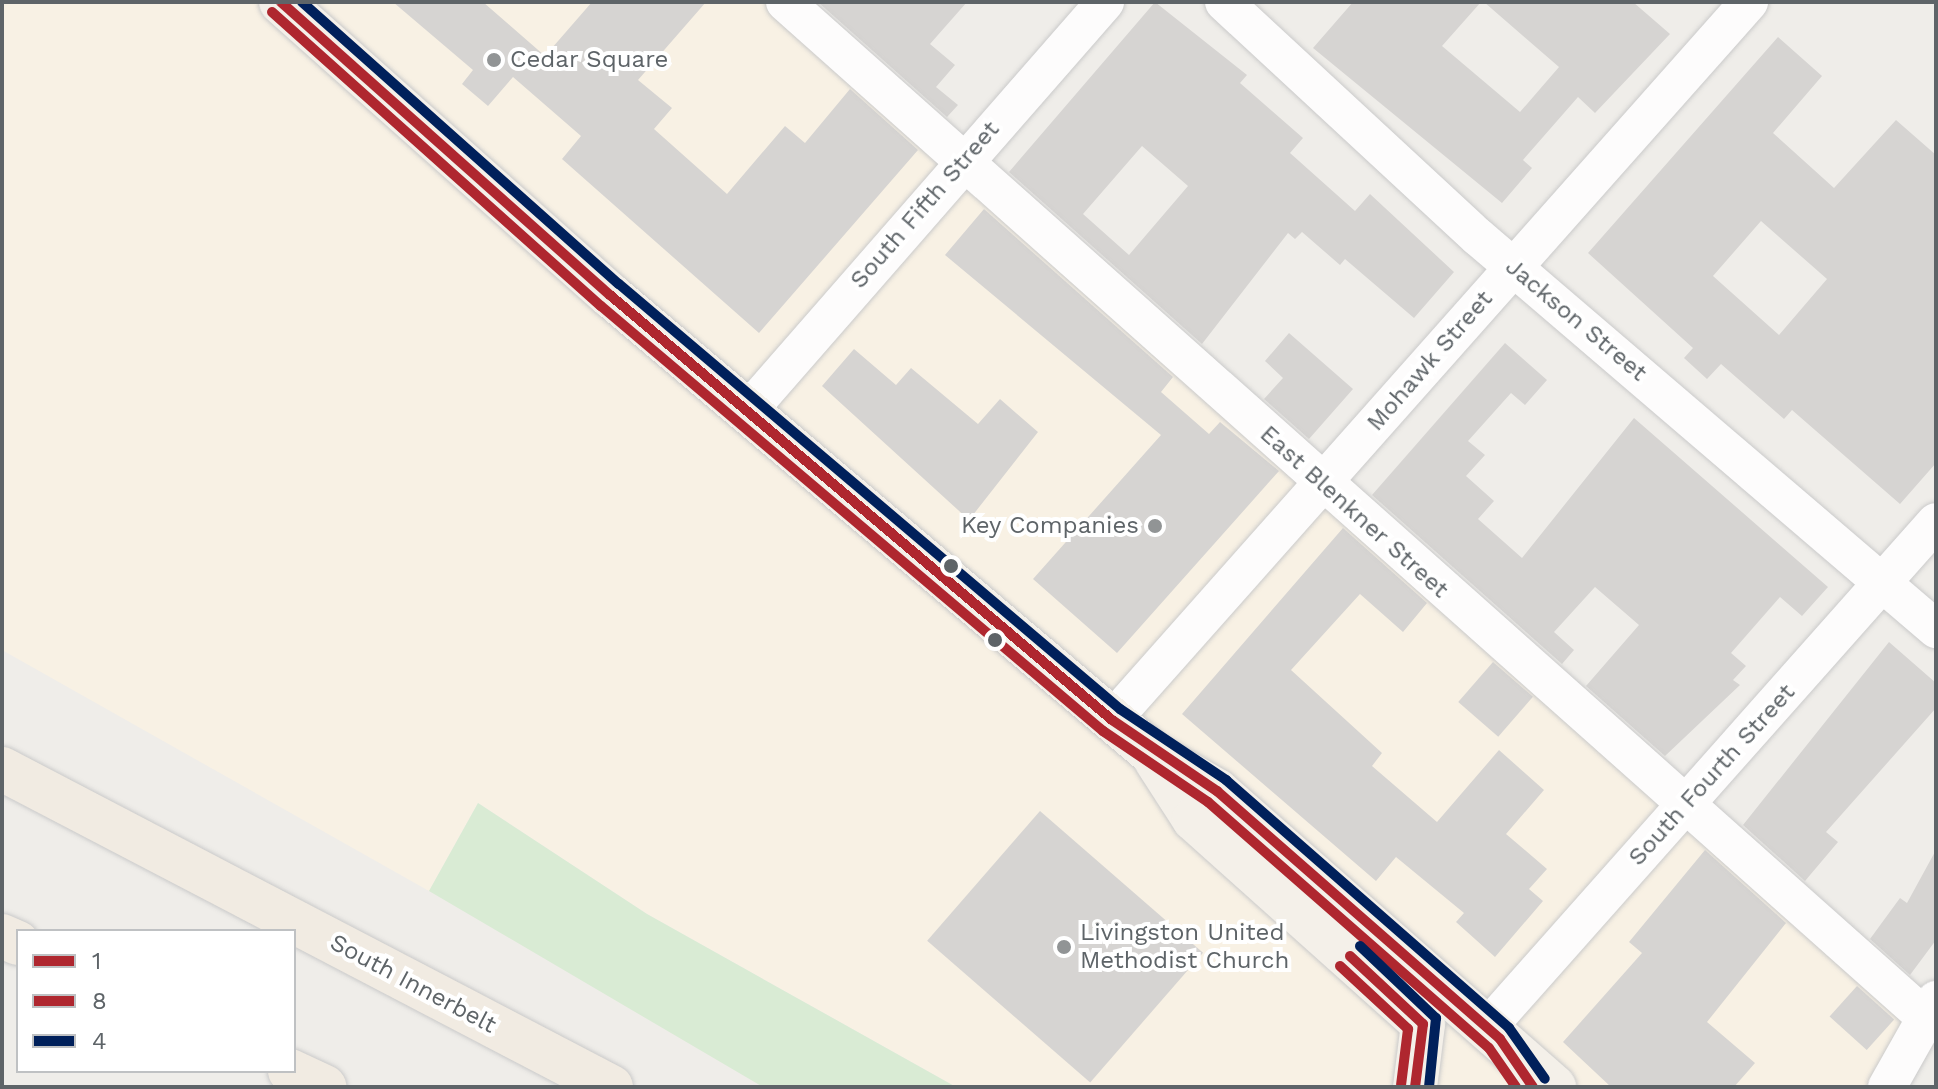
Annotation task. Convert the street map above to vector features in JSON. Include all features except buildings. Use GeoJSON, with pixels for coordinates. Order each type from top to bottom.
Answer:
{"type":"FeatureCollection","features":[{"type":"Feature","properties":{"kind":"highway","name":"South Innerbelt"},"geometry":{"type":"LineString","coordinates":[[2,769],[611,1087]]}},
{"type":"Feature","properties":{"kind":"highway"},"geometry":{"type":"LineString","coordinates":[[294,1073],[324,1087]]}},
{"type":"Feature","properties":{"kind":"main road"},"geometry":{"type":"LineString","coordinates":[[281,2],[748,411],[1153,754],[1217,791],[1554,1087]]}},
{"type":"Feature","properties":{"kind":"main road"},"geometry":{"type":"LineString","coordinates":[[1153,754],[1194,819],[1423,1024],[1415,1087]]}},
{"type":"Feature","properties":{"kind":"main road"},"geometry":{"type":"LineString","coordinates":[[1494,1034],[1533,1087]]}},
{"type":"Feature","properties":{"kind":"street","name":"East Blenkner Street"},"geometry":{"type":"LineString","coordinates":[[785,2],[962,164],[1685,805],[1931,1009]]}},
{"type":"Feature","properties":{"kind":"street","name":"South Fifth Street"},"geometry":{"type":"LineString","coordinates":[[748,411],[1105,2]]}},
{"type":"Feature","properties":{"kind":"street","name":"Jackson Street"},"geometry":{"type":"LineString","coordinates":[[1224,2],[1513,267],[1936,629]]}},
{"type":"Feature","properties":{"kind":"street","name":"Mohawk Street"},"geometry":{"type":"LineString","coordinates":[[1112,720],[1749,2]]}},
{"type":"Feature","properties":{"kind":"street","name":"South Fourth Street"},"geometry":{"type":"LineString","coordinates":[[1494,1034],[1685,805],[1936,522]]}},
{"type":"Feature","properties":{"kind":"street"},"geometry":{"type":"LineString","coordinates":[[1887,1087],[1931,1009]]}},
{"type":"Feature","properties":{"kind":"shaded area"},"geometry":{"type":"Polygon","coordinates":[[[2,2],[771,2],[1932,1025],[1896,1087],[956,1087],[647,914],[478,803],[429,891],[2,650],[2,2]]]}},
{"type":"Feature","properties":{"kind":"green space"},"geometry":{"type":"Polygon","coordinates":[[[478,803],[647,914],[956,1087],[763,1087],[429,891],[478,803]]]}},
{"type":"Feature","properties":{"kind":"transit line","name":"1"},"geometry":{"type":"LineString","coordinates":[[281,2],[610,295],[1112,720],[1217,791],[1500,1039],[1533,1087]]}},
{"type":"Feature","properties":{"kind":"transit line","name":"4"},"geometry":{"type":"LineString","coordinates":[[302,2],[619,284],[1120,709],[1226,780],[1509,1028],[1545,1079]]}},
{"type":"Feature","properties":{"kind":"transit line","name":"8"},"geometry":{"type":"LineString","coordinates":[[272,12],[601,306],[1103,731],[1208,802],[1489,1048],[1516,1087]]}},
{"type":"Feature","properties":{"kind":"transit line","name":"4"},"geometry":{"type":"LineString","coordinates":[[1360,946],[1436,1018],[1429,1087]]}},
{"type":"Feature","properties":{"kind":"transit line","name":"1"},"geometry":{"type":"LineString","coordinates":[[1350,956],[1423,1024],[1415,1087]]}},
{"type":"Feature","properties":{"kind":"transit line","name":"8"},"geometry":{"type":"LineString","coordinates":[[1340,966],[1408,1029],[1401,1085]]}},
{"type":"Feature","properties":{"kind":"place","name":"Cedar Square"},"geometry":{"type":"Point","coordinates":[494,60]}},
{"type":"Feature","properties":{"kind":"place","name":"Key Companies"},"geometry":{"type":"Point","coordinates":[1155,526]}},
{"type":"Feature","properties":{"kind":"place","name":"Livingston United Methodist Church"},"geometry":{"type":"Point","coordinates":[1064,947]}}]}
